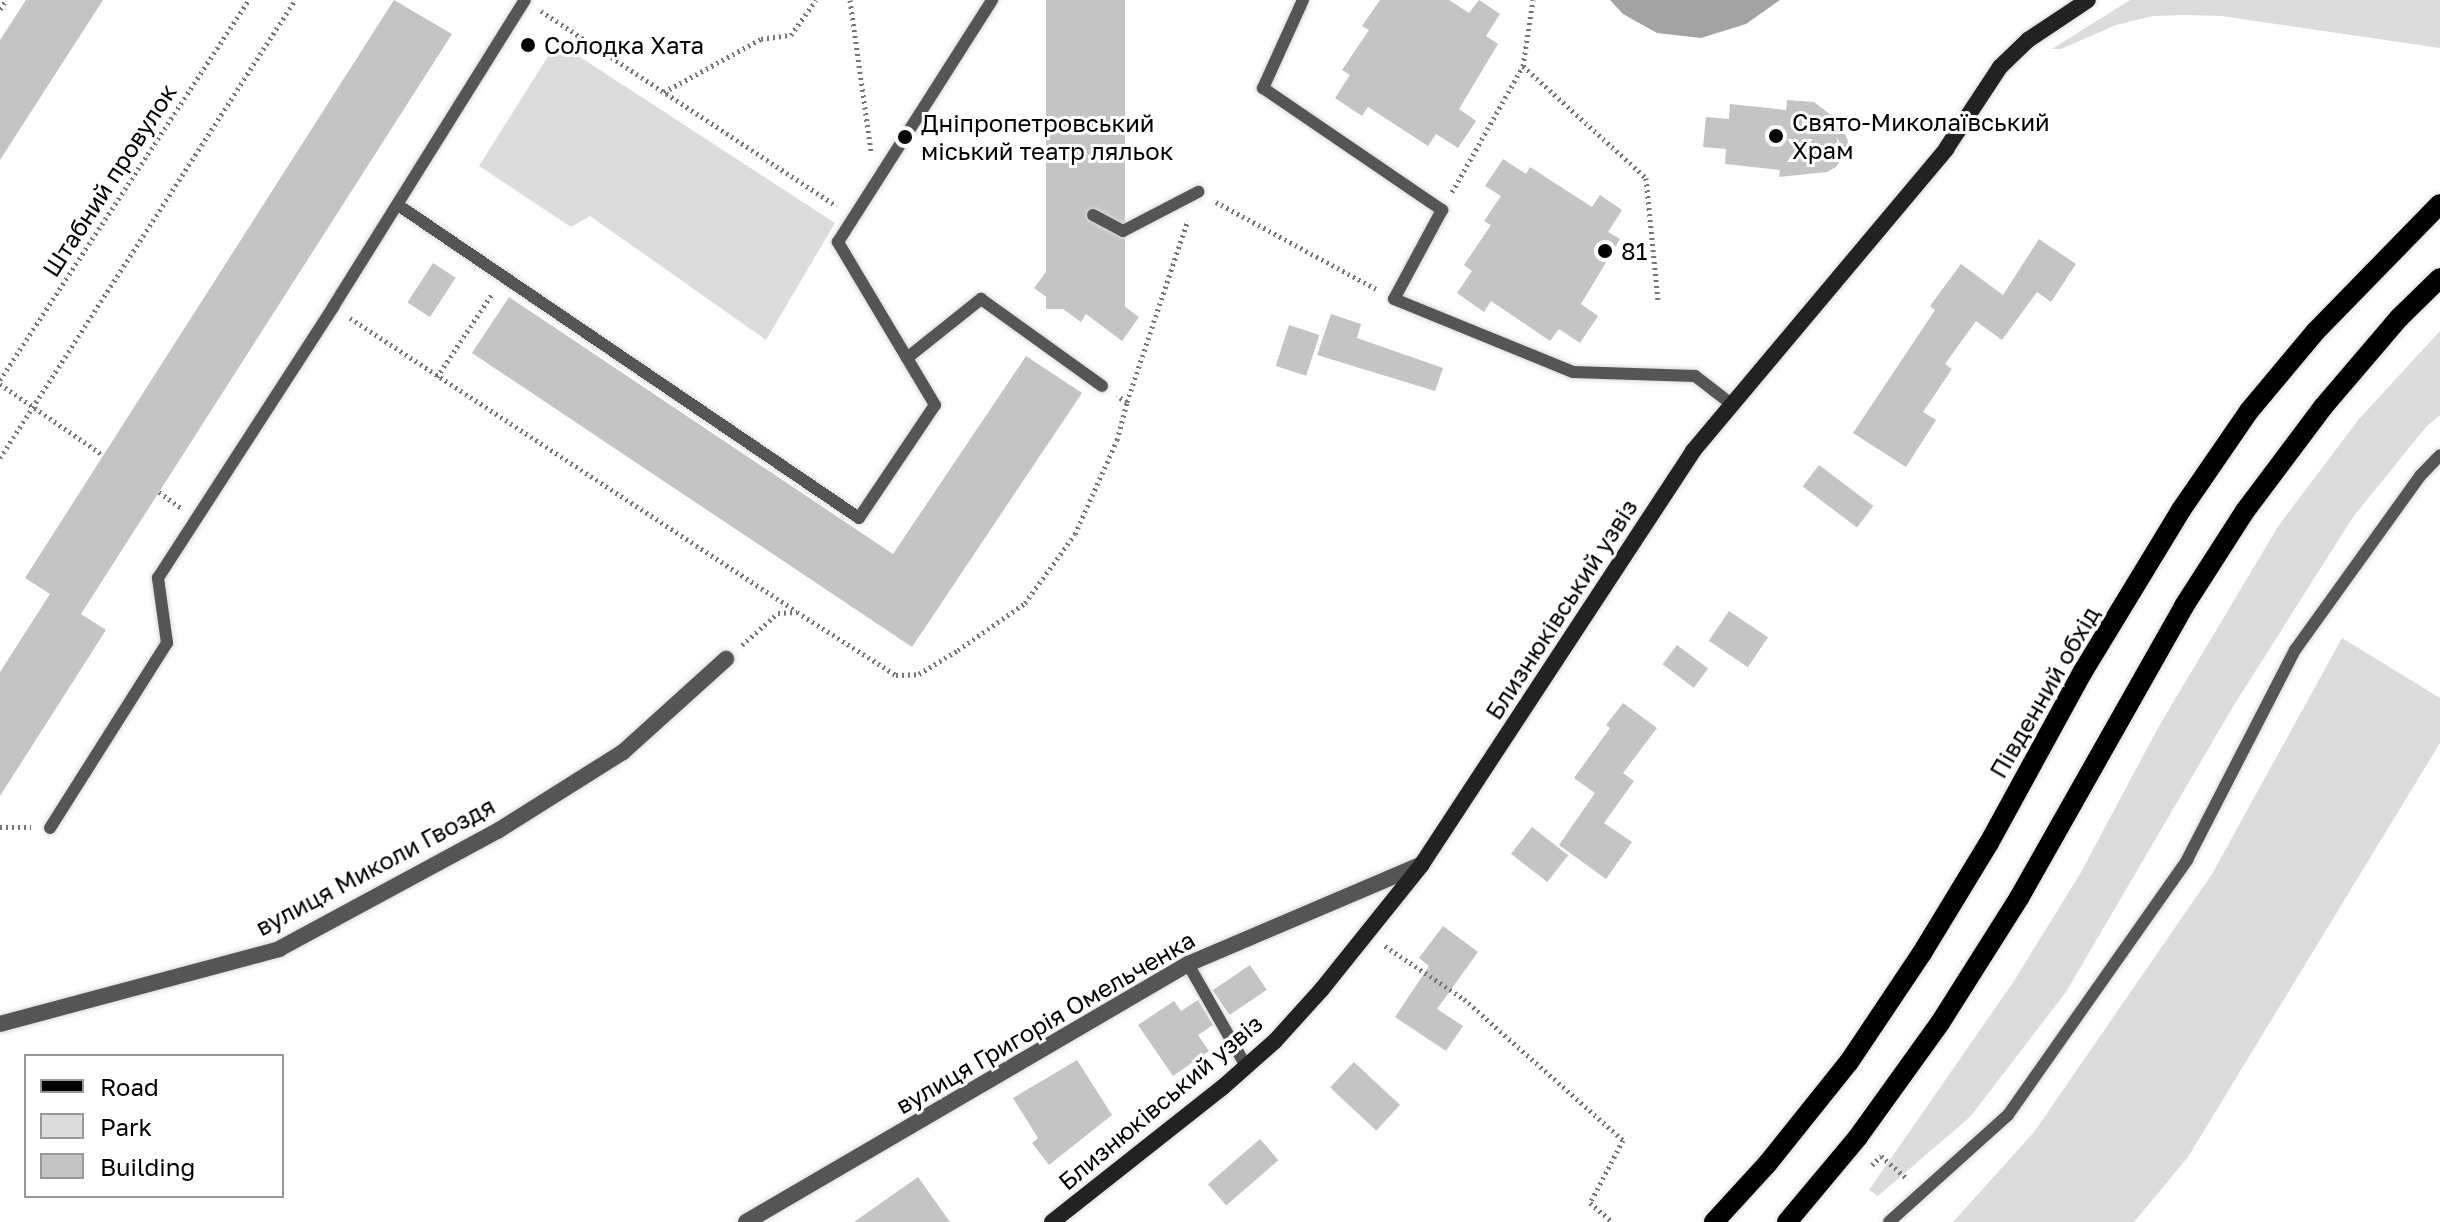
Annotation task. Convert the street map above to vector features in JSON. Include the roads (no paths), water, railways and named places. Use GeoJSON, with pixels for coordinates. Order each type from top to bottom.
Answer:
{"type":"FeatureCollection","features":[{"type":"Feature","properties":{"kind":"main road","name":"Південний обхід"},"geometry":{"type":"LineString","coordinates":[[1714,1222],[1768,1163],[1849,1062],[1922,953],[1989,843],[2090,659],[2181,510],[2249,411],[2316,331],[2440,204]]}},
{"type":"Feature","properties":{"kind":"main road"},"geometry":{"type":"LineString","coordinates":[[1787,1222],[1858,1137],[1940,1023],[2019,898],[2169,631],[2245,511],[2323,407],[2399,318],[2440,278]]}},
{"type":"Feature","properties":{"kind":"street","name":"Близнюківський узвіз"},"geometry":{"type":"LineString","coordinates":[[1052,1222],[1246,1066],[1294,1020],[1368,934],[1422,864],[1684,464],[1730,403],[1946,149],[2000,67],[2028,40],[2088,0]]}},
{"type":"Feature","properties":{"kind":"street","name":"вулиця Миколи Гвоздя"},"geometry":{"type":"LineString","coordinates":[[0,1024],[279,949],[499,830],[623,752],[726,659]]}},
{"type":"Feature","properties":{"kind":"street","name":"вулиця Григорія Омельченка"},"geometry":{"type":"LineString","coordinates":[[746,1222],[1188,964],[1422,864]]}},
{"type":"Feature","properties":{"kind":"lane"},"geometry":{"type":"LineString","coordinates":[[398,205],[859,518],[935,405],[838,242],[992,0]]}},
{"type":"Feature","properties":{"kind":"lane"},"geometry":{"type":"LineString","coordinates":[[1303,0],[1263,88],[1442,210],[1394,299],[1573,372],[1695,376],[1730,403]]}},
{"type":"Feature","properties":{"kind":"lane"},"geometry":{"type":"LineString","coordinates":[[50,828],[167,643],[158,578],[526,1]]}},
{"type":"Feature","properties":{"kind":"lane"},"geometry":{"type":"LineString","coordinates":[[1093,215],[1123,231],[1198,192]]}},
{"type":"Feature","properties":{"kind":"lane"},"geometry":{"type":"LineString","coordinates":[[907,358],[981,299],[1102,386]]}},
{"type":"Feature","properties":{"kind":"lane"},"geometry":{"type":"LineString","coordinates":[[1889,1222],[2008,1115],[2187,860],[2295,650],[2420,476],[2440,455]]}},
{"type":"Feature","properties":{"kind":"lane"},"geometry":{"type":"LineString","coordinates":[[1188,964],[1246,1066]]}},
{"type":"Feature","properties":{"kind":"place","name":"Солодка Хата"},"geometry":{"type":"Point","coordinates":[528,45]}},
{"type":"Feature","properties":{"kind":"place","name":"Свято-Миколаївський Храм"},"geometry":{"type":"Point","coordinates":[1776,136]}},
{"type":"Feature","properties":{"kind":"place","name":"Дніпропетровський міський театр ляльок"},"geometry":{"type":"Point","coordinates":[905,137]}},
{"type":"Feature","properties":{"kind":"place","name":"81"},"geometry":{"type":"Point","coordinates":[1605,251]}}]}
